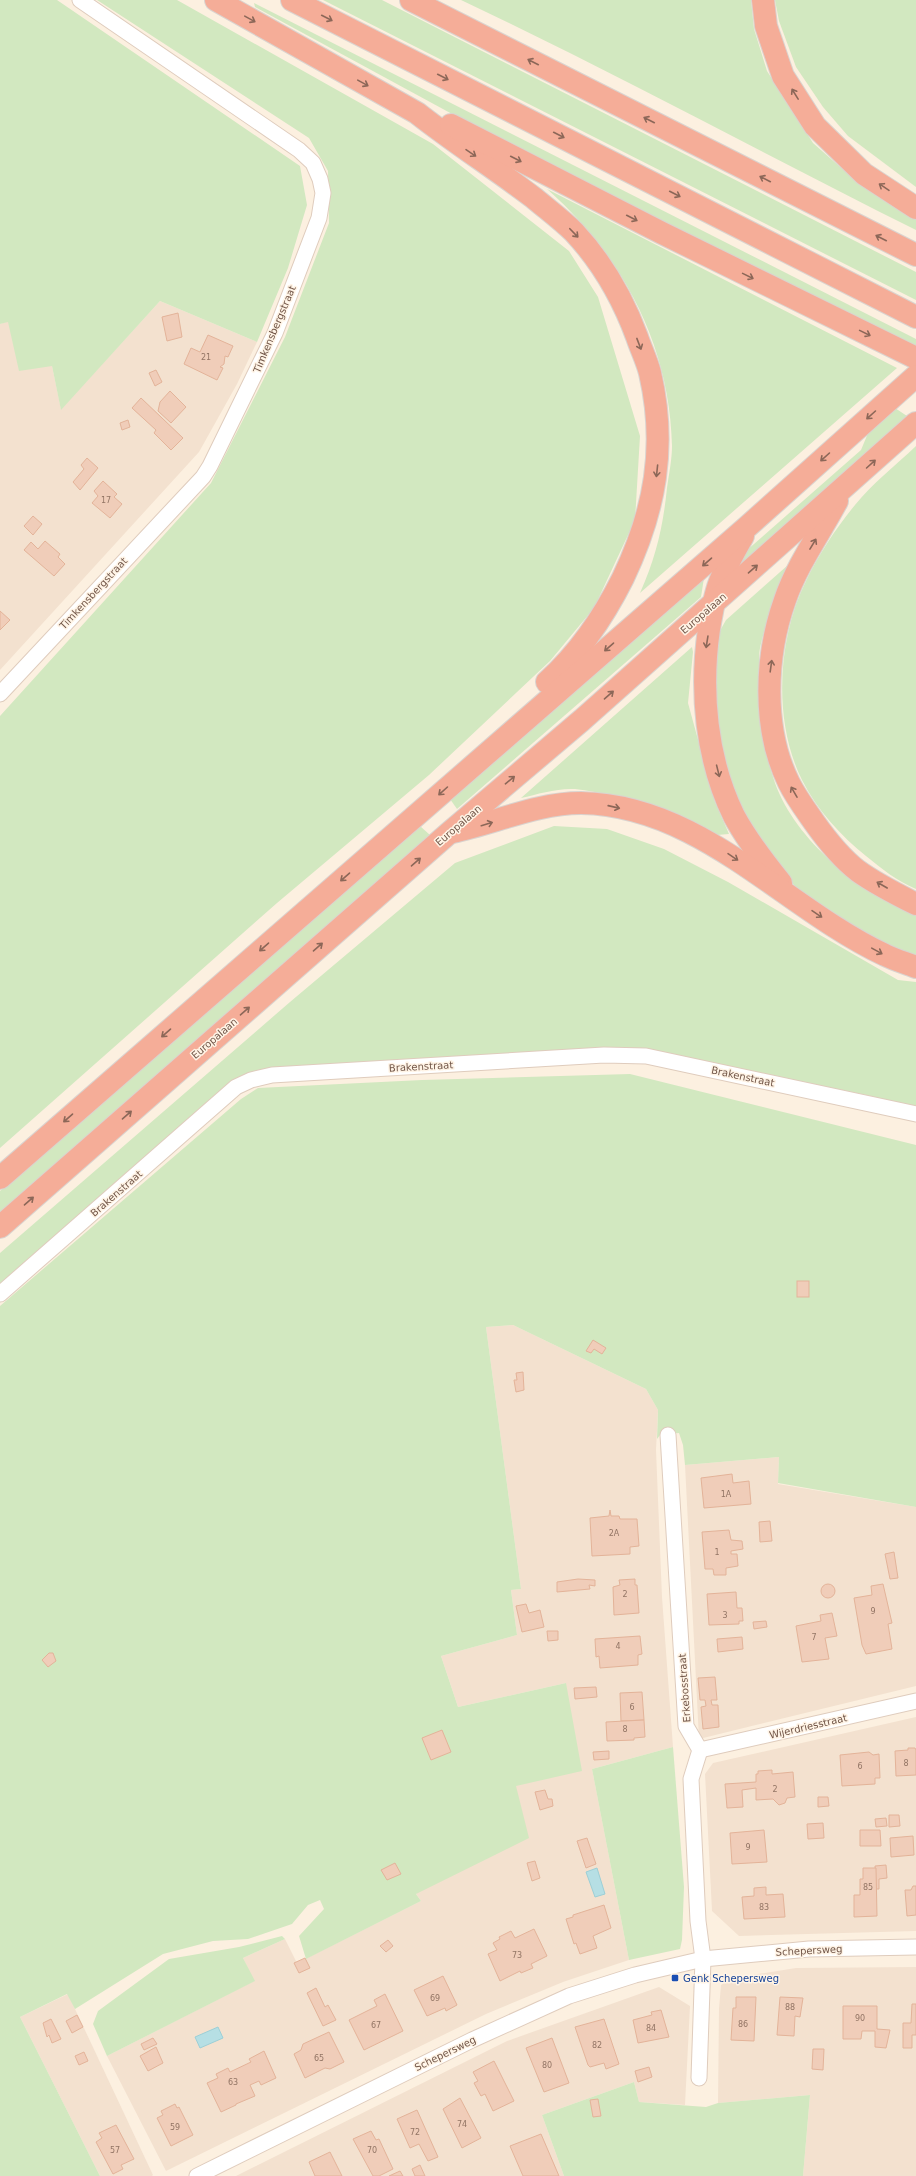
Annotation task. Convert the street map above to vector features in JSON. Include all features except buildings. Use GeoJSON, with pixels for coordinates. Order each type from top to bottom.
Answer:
{"type":"FeatureCollection","features":[{"type":"Feature","properties":{"kind":"highway"},"geometry":{"type":"LineString","coordinates":[[216,0],[418,113],[542,205],[573,231],[593,255],[612,285],[631,320],[650,372],[658,423],[658,469],[649,514],[630,564],[600,618],[567,662],[504,720],[472,765]]}},
{"type":"Feature","properties":{"kind":"highway"},"geometry":{"type":"LineString","coordinates":[[292,0],[916,317]]}},
{"type":"Feature","properties":{"kind":"highway"},"geometry":{"type":"LineString","coordinates":[[411,0],[916,256]]}},
{"type":"Feature","properties":{"kind":"highway"},"geometry":{"type":"LineString","coordinates":[[763,0],[766,26],[784,76],[815,126],[864,174],[916,208]]}},
{"type":"Feature","properties":{"kind":"highway"},"geometry":{"type":"LineString","coordinates":[[418,113],[445,122],[662,234],[916,358]]}},
{"type":"Feature","properties":{"kind":"highway"},"geometry":{"type":"LineString","coordinates":[[0,1178],[472,765],[747,527],[916,376]]}},
{"type":"Feature","properties":{"kind":"highway","name":"Europalaan"},"geometry":{"type":"LineString","coordinates":[[0,1227],[449,833],[713,604],[916,423]]}},
{"type":"Feature","properties":{"kind":"highway"},"geometry":{"type":"LineString","coordinates":[[845,487],[800,564],[785,599],[778,623],[769,678],[774,735],[781,764],[789,783],[825,838],[857,870],[916,904]]}},
{"type":"Feature","properties":{"kind":"highway"},"geometry":{"type":"LineString","coordinates":[[747,527],[721,580],[713,604],[705,657],[704,684],[706,714],[719,775],[734,816],[749,841],[792,897]]}},
{"type":"Feature","properties":{"kind":"highway"},"geometry":{"type":"LineString","coordinates":[[449,833],[484,825],[514,814],[548,806],[580,803],[608,806],[653,818],[701,838],[852,938],[886,956],[916,967]]}},
{"type":"Feature","properties":{"kind":"street","name":"Timkensbergstraat"},"geometry":{"type":"LineString","coordinates":[[0,694],[203,477],[210,466],[275,333],[319,218],[323,193],[313,162],[299,150],[80,0]]}},
{"type":"Feature","properties":{"kind":"street","name":"Brakenstraat"},"geometry":{"type":"LineString","coordinates":[[0,1294],[236,1087],[251,1080],[272,1075],[604,1054],[646,1056],[916,1114]]}},
{"type":"Feature","properties":{"kind":"street","name":"Erkebosstraat"},"geometry":{"type":"LineString","coordinates":[[668,1435],[686,1726],[700,1750]]}},
{"type":"Feature","properties":{"kind":"street","name":"Wijerdriesstraat"},"geometry":{"type":"LineString","coordinates":[[700,1750],[916,1701]]}},
{"type":"Feature","properties":{"kind":"street"},"geometry":{"type":"LineString","coordinates":[[699,2078],[703,1959],[698,1921],[691,1779],[700,1750]]}},
{"type":"Feature","properties":{"kind":"street","name":"Schepersweg"},"geometry":{"type":"LineString","coordinates":[[197,2176],[472,2040],[569,1996],[635,1975],[703,1959],[809,1949],[916,1947]]}},
{"type":"Feature","properties":{"kind":"shaded area"},"geometry":{"type":"Polygon","coordinates":[[[160,301],[257,342],[237,384],[199,452],[0,670],[0,324],[8,321],[52,366],[61,409],[160,301]]]}},
{"type":"Feature","properties":{"kind":"shaded area"},"geometry":{"type":"Polygon","coordinates":[[[513,1325],[646,1389],[658,1410],[656,1450],[662,1597],[673,1747],[592,1769],[629,1960],[563,1982],[486,2014],[166,2171],[107,2056],[254,1981],[243,1958],[285,1939],[297,1963],[421,1901],[416,1894],[516,1786],[566,1683],[458,1707],[441,1656],[517,1635],[511,1590],[521,1589],[486,1327],[513,1325]]]}},
{"type":"Feature","properties":{"kind":"shaded area"},"geometry":{"type":"Polygon","coordinates":[[[779,1457],[778,1484],[916,1507],[916,1686],[699,1739],[685,1465],[779,1457]]]}},
{"type":"Feature","properties":{"kind":"shaded area"},"geometry":{"type":"Polygon","coordinates":[[[916,1717],[916,1931],[739,1936],[712,1911],[705,1774],[713,1763],[916,1717]]]}},
{"type":"Feature","properties":{"kind":"shaded area"},"geometry":{"type":"Polygon","coordinates":[[[916,1967],[916,2176],[803,2176],[810,2095],[718,2103],[719,2009],[721,1985],[733,1978],[796,1968],[916,1967]]]}},
{"type":"Feature","properties":{"kind":"shaded area"},"geometry":{"type":"Polygon","coordinates":[[[659,1987],[690,2006],[685,2105],[639,2102],[634,2082],[542,2115],[564,2176],[236,2176],[507,2041],[659,1987]]]}},
{"type":"Feature","properties":{"kind":"shaded area"},"geometry":{"type":"Polygon","coordinates":[[[68,1994],[153,2175],[152,2176],[100,2176],[20,2017],[68,1994]]]}},
{"type":"Feature","properties":{"kind":"green space"},"geometry":{"type":"Polygon","coordinates":[[[0,0],[57,0],[300,166],[307,205],[288,268],[257,342],[160,301],[61,410],[52,366],[19,371],[8,322],[0,324],[0,0]]]}},
{"type":"Feature","properties":{"kind":"green space"},"geometry":{"type":"Polygon","coordinates":[[[97,0],[177,0],[433,144],[569,251],[598,297],[640,436],[635,520],[594,608],[550,661],[429,775],[277,903],[0,1148],[0,716],[211,483],[285,337],[329,223],[328,171],[309,138],[97,0]]]}},
{"type":"Feature","properties":{"kind":"green space"},"geometry":{"type":"Polygon","coordinates":[[[323,0],[382,0],[916,272],[916,300],[323,0]]]}},
{"type":"Feature","properties":{"kind":"green space"},"geometry":{"type":"Polygon","coordinates":[[[461,0],[751,0],[754,29],[767,71],[813,143],[839,166],[916,220],[916,230],[576,56],[461,0]]]}},
{"type":"Feature","properties":{"kind":"green space"},"geometry":{"type":"Polygon","coordinates":[[[775,0],[916,0],[916,187],[848,136],[823,107],[796,67],[779,21],[775,0]]]}},
{"type":"Feature","properties":{"kind":"green space"},"geometry":{"type":"Polygon","coordinates":[[[254,3],[916,339],[916,351],[500,140],[255,7],[254,3]]]}},
{"type":"Feature","properties":{"kind":"green space"},"geometry":{"type":"Polygon","coordinates":[[[547,189],[897,368],[640,593],[658,542],[672,456],[669,409],[662,373],[651,338],[637,304],[619,273],[598,243],[574,215],[547,189]]]}},
{"type":"Feature","properties":{"kind":"green space"},"geometry":{"type":"Polygon","coordinates":[[[895,408],[910,418],[736,569],[738,558],[861,450],[871,426],[895,408]]]}},
{"type":"Feature","properties":{"kind":"green space"},"geometry":{"type":"Polygon","coordinates":[[[916,446],[916,889],[902,882],[878,866],[857,848],[830,822],[815,802],[802,780],[786,733],[782,680],[784,654],[789,628],[796,604],[816,561],[835,532],[862,497],[876,482],[916,446]]]}},
{"type":"Feature","properties":{"kind":"green space"},"geometry":{"type":"Polygon","coordinates":[[[788,565],[766,627],[759,657],[761,722],[771,771],[785,804],[798,825],[832,862],[852,879],[873,893],[916,914],[916,956],[856,931],[817,907],[788,879],[735,802],[726,769],[714,696],[717,636],[726,620],[788,565]]]}},
{"type":"Feature","properties":{"kind":"green space"},"geometry":{"type":"Polygon","coordinates":[[[704,578],[701,597],[457,809],[450,799],[704,578]]]}},
{"type":"Feature","properties":{"kind":"green space"},"geometry":{"type":"Polygon","coordinates":[[[692,647],[693,652],[688,703],[715,802],[729,834],[717,835],[648,807],[594,792],[575,789],[561,789],[521,798],[692,647]]]}},
{"type":"Feature","properties":{"kind":"green space"},"geometry":{"type":"Polygon","coordinates":[[[420,826],[430,835],[0,1212],[0,1191],[420,826]]]}},
{"type":"Feature","properties":{"kind":"green space"},"geometry":{"type":"Polygon","coordinates":[[[554,826],[607,829],[664,849],[728,882],[898,980],[916,982],[916,1107],[866,1095],[640,1048],[259,1070],[0,1285],[0,1253],[290,1002],[455,863],[554,826]]]}},
{"type":"Feature","properties":{"kind":"green space"},"geometry":{"type":"Polygon","coordinates":[[[630,1074],[916,1145],[916,1507],[778,1483],[779,1457],[685,1465],[683,1445],[679,1433],[660,1435],[657,1439],[658,1410],[646,1389],[513,1325],[486,1327],[521,1589],[511,1590],[517,1635],[441,1656],[458,1707],[566,1683],[582,1771],[516,1786],[529,1838],[416,1894],[421,1901],[306,1959],[299,1936],[324,1909],[320,1900],[308,1905],[292,1924],[248,1939],[213,1941],[163,1954],[75,2009],[67,1994],[20,2017],[100,2176],[0,2176],[0,1306],[241,1099],[258,1088],[422,1080],[630,1074]]]}},
{"type":"Feature","properties":{"kind":"green space"},"geometry":{"type":"Polygon","coordinates":[[[673,1747],[684,1887],[682,1940],[680,1949],[629,1960],[592,1769],[673,1747]]]}},
{"type":"Feature","properties":{"kind":"green space"},"geometry":{"type":"Polygon","coordinates":[[[282,1936],[285,1939],[243,1958],[255,1981],[107,2056],[93,2024],[98,2011],[169,1959],[239,1947],[282,1936]]]}},
{"type":"Feature","properties":{"kind":"green space"},"geometry":{"type":"Polygon","coordinates":[[[634,2082],[639,2102],[706,2107],[718,2103],[810,2095],[803,2176],[564,2176],[542,2115],[634,2082]]]}},
{"type":"Feature","properties":{"kind":"water"},"geometry":{"type":"Polygon","coordinates":[[[597,1868],[605,1894],[595,1897],[586,1872],[597,1868]]]}},
{"type":"Feature","properties":{"kind":"water"},"geometry":{"type":"Polygon","coordinates":[[[218,2027],[223,2038],[200,2048],[195,2037],[218,2027]]]}},
{"type":"Feature","properties":{"kind":"place","name":"Genk Schepersweg"},"geometry":{"type":"Point","coordinates":[675,1978]}}]}
